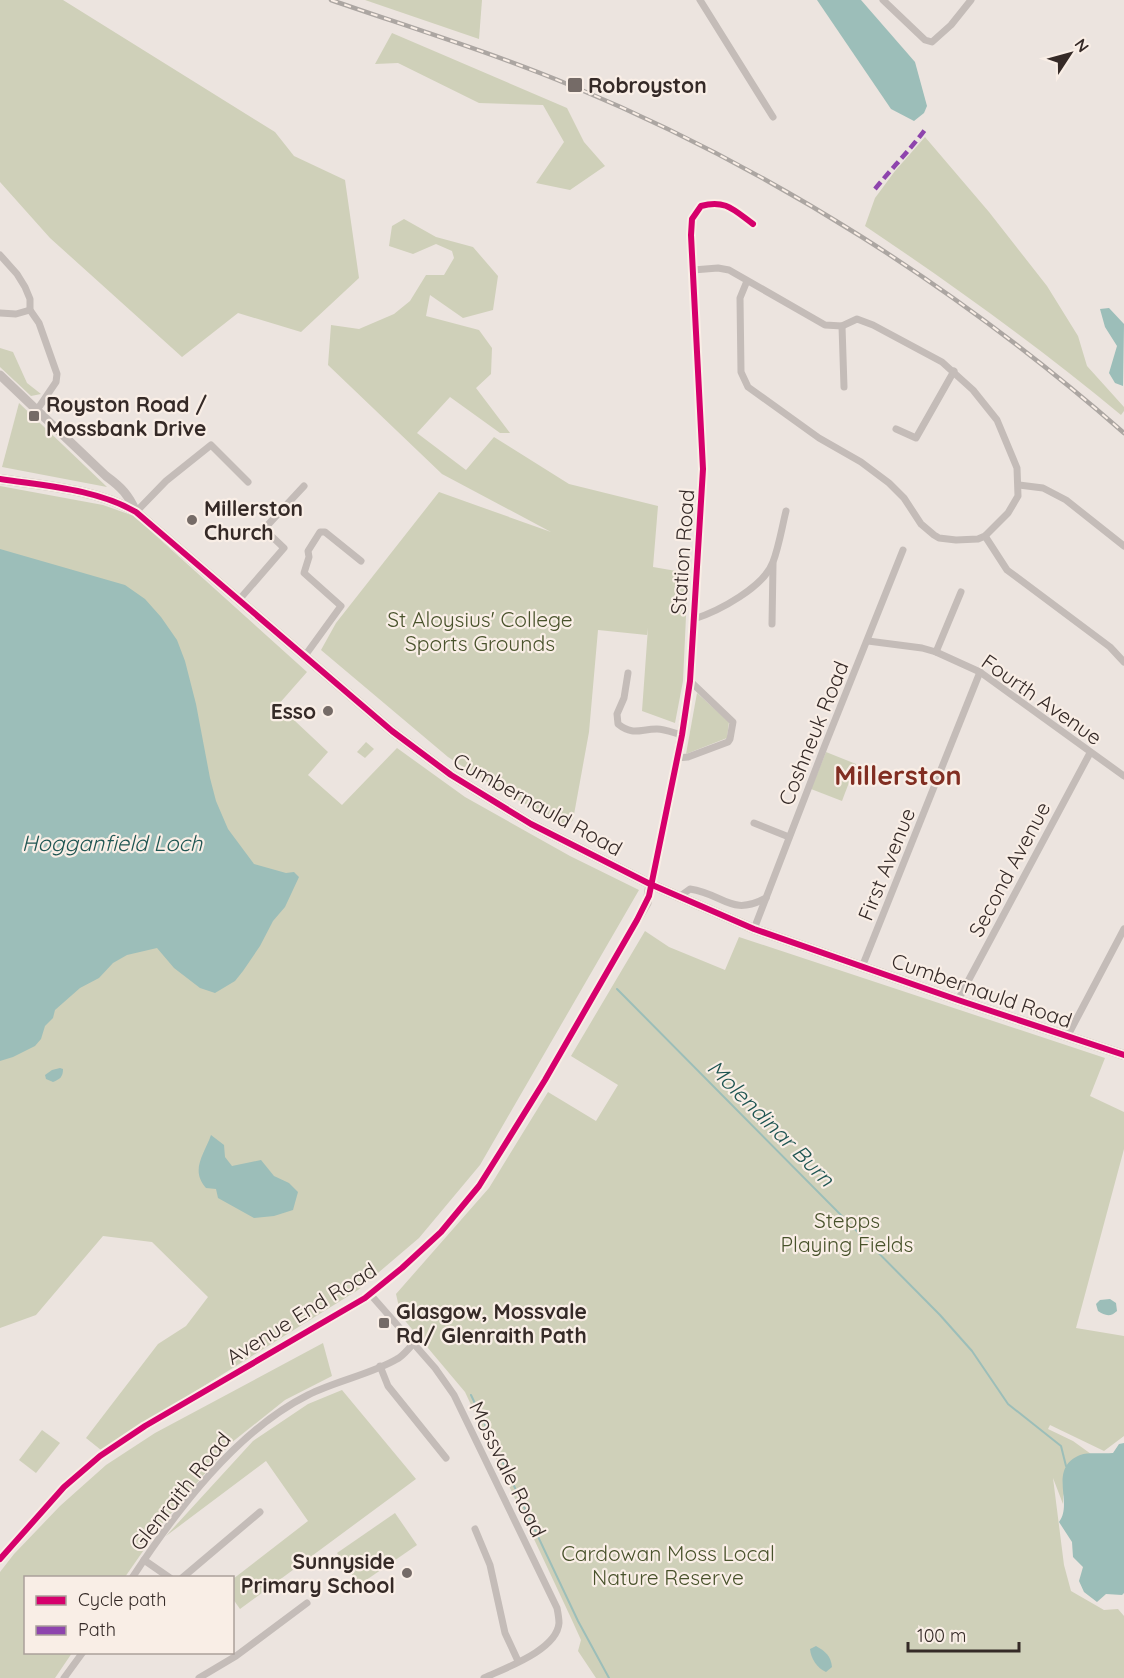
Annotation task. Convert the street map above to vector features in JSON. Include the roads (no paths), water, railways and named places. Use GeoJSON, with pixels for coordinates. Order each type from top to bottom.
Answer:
{"type":"FeatureCollection","features":[{"type":"Feature","properties":{"kind":"main road","name":"Cumbernauld Road"},"geometry":{"type":"LineString","coordinates":[[0,479],[91,495],[117,502],[136,512],[392,732],[451,775],[531,824],[650,884],[754,929],[1124,1055]]}},
{"type":"Feature","properties":{"kind":"street"},"geometry":{"type":"LineString","coordinates":[[700,0],[773,117]]}},
{"type":"Feature","properties":{"kind":"street"},"geometry":{"type":"LineString","coordinates":[[883,0],[925,40],[932,42],[951,25],[971,0]]}},
{"type":"Feature","properties":{"kind":"street","name":"Station Road"},"geometry":{"type":"LineString","coordinates":[[650,884],[665,823],[682,735],[690,681],[694,619],[703,469],[692,219],[701,206],[717,202],[728,205],[753,224]]}},
{"type":"Feature","properties":{"kind":"street"},"geometry":{"type":"LineString","coordinates":[[0,255],[21,281],[30,299],[30,310],[39,323],[57,374],[56,382],[37,410]]}},
{"type":"Feature","properties":{"kind":"street"},"geometry":{"type":"LineString","coordinates":[[693,270],[718,268],[729,270],[825,325],[842,326],[857,319],[873,325],[954,371],[997,420],[1014,458],[1019,485],[1018,496],[1001,521],[985,536],[978,539],[956,540],[934,535],[921,524],[904,498],[890,483],[861,462],[819,438],[748,387],[741,372],[740,298],[747,281]]}},
{"type":"Feature","properties":{"kind":"street"},"geometry":{"type":"LineString","coordinates":[[0,313],[16,314],[30,310]]}},
{"type":"Feature","properties":{"kind":"street"},"geometry":{"type":"LineString","coordinates":[[842,326],[844,387]]}},
{"type":"Feature","properties":{"kind":"street"},"geometry":{"type":"LineString","coordinates":[[896,429],[916,438],[954,371]]}},
{"type":"Feature","properties":{"kind":"street"},"geometry":{"type":"LineString","coordinates":[[0,375],[106,476],[126,492],[136,512],[166,481],[211,445],[248,482]]}},
{"type":"Feature","properties":{"kind":"street"},"geometry":{"type":"LineString","coordinates":[[106,476],[116,491],[117,502]]}},
{"type":"Feature","properties":{"kind":"street"},"geometry":{"type":"LineString","coordinates":[[1019,485],[1043,488],[1065,500],[1124,546]]}},
{"type":"Feature","properties":{"kind":"street"},"geometry":{"type":"LineString","coordinates":[[238,601],[284,548],[264,529],[304,486]]}},
{"type":"Feature","properties":{"kind":"street"},"geometry":{"type":"LineString","coordinates":[[772,624],[773,564],[786,511]]}},
{"type":"Feature","properties":{"kind":"street"},"geometry":{"type":"LineString","coordinates":[[304,657],[341,606],[304,573],[309,557],[308,551],[320,532],[325,532],[361,561]]}},
{"type":"Feature","properties":{"kind":"street"},"geometry":{"type":"LineString","coordinates":[[985,536],[1007,570],[1110,647],[1124,662]]}},
{"type":"Feature","properties":{"kind":"street","name":"Coshneuk Road"},"geometry":{"type":"LineString","coordinates":[[754,929],[903,550]]}},
{"type":"Feature","properties":{"kind":"street"},"geometry":{"type":"LineString","coordinates":[[694,619],[732,602],[755,585],[773,564]]}},
{"type":"Feature","properties":{"kind":"street"},"geometry":{"type":"LineString","coordinates":[[936,652],[962,592]]}},
{"type":"Feature","properties":{"kind":"street","name":"Fourth Avenue"},"geometry":{"type":"LineString","coordinates":[[868,642],[922,648],[980,672],[1124,776]]}},
{"type":"Feature","properties":{"kind":"street"},"geometry":{"type":"LineString","coordinates":[[628,672],[624,698],[617,714],[618,724],[627,730],[657,729],[682,735]]}},
{"type":"Feature","properties":{"kind":"street","name":"First Avenue"},"geometry":{"type":"LineString","coordinates":[[862,967],[980,672]]}},
{"type":"Feature","properties":{"kind":"street"},"geometry":{"type":"LineString","coordinates":[[677,758],[688,757],[728,742],[734,722],[690,681]]}},
{"type":"Feature","properties":{"kind":"street","name":"Second Avenue"},"geometry":{"type":"LineString","coordinates":[[958,1000],[1090,753]]}},
{"type":"Feature","properties":{"kind":"street"},"geometry":{"type":"LineString","coordinates":[[754,823],[789,837]]}},
{"type":"Feature","properties":{"kind":"street","name":"Avenue End Road"},"geometry":{"type":"LineString","coordinates":[[0,1559],[4,1547],[64,1487],[100,1456],[145,1426],[370,1294],[441,1232],[479,1186],[545,1080],[647,903],[650,884]]}},
{"type":"Feature","properties":{"kind":"street"},"geometry":{"type":"LineString","coordinates":[[679,897],[690,890],[699,891],[740,907],[752,906],[766,898]]}},
{"type":"Feature","properties":{"kind":"street"},"geometry":{"type":"LineString","coordinates":[[1067,1037],[1124,928]]}},
{"type":"Feature","properties":{"kind":"street","name":"Mossvale Road"},"geometry":{"type":"LineString","coordinates":[[370,1294],[435,1368],[454,1395],[557,1608],[559,1624],[554,1637],[543,1648],[484,1678]]}},
{"type":"Feature","properties":{"kind":"street","name":"Glenraith Road"},"geometry":{"type":"LineString","coordinates":[[133,1576],[207,1478],[246,1437],[277,1413],[307,1395],[398,1359],[413,1344]]}},
{"type":"Feature","properties":{"kind":"street"},"geometry":{"type":"LineString","coordinates":[[380,1366],[388,1386],[446,1458]]}},
{"type":"Feature","properties":{"kind":"street"},"geometry":{"type":"LineString","coordinates":[[184,1576],[261,1512]]}},
{"type":"Feature","properties":{"kind":"street"},"geometry":{"type":"LineString","coordinates":[[475,1528],[490,1565],[505,1633],[518,1661]]}},
{"type":"Feature","properties":{"kind":"street"},"geometry":{"type":"LineString","coordinates":[[144,1560],[167,1576]]}},
{"type":"Feature","properties":{"kind":"street"},"geometry":{"type":"LineString","coordinates":[[199,1678],[307,1603]]}},
{"type":"Feature","properties":{"kind":"street"},"geometry":{"type":"LineString","coordinates":[[64,1678],[82,1654]]}},
{"type":"Feature","properties":{"kind":"water"},"geometry":{"type":"Polygon","coordinates":[[[817,0],[861,0],[915,62],[927,106],[924,113],[914,121],[891,109],[817,0]]]}},
{"type":"Feature","properties":{"kind":"water"},"geometry":{"type":"Polygon","coordinates":[[[1109,308],[1124,324],[1123,386],[1115,383],[1109,373],[1117,346],[1105,327],[1100,309],[1109,308]]]}},
{"type":"Feature","properties":{"kind":"water","name":"Hogganfield Loch"},"geometry":{"type":"Polygon","coordinates":[[[0,549],[125,585],[145,599],[177,640],[185,661],[210,778],[216,801],[228,829],[254,864],[286,873],[294,872],[299,877],[285,907],[273,921],[260,946],[235,981],[215,993],[200,988],[174,968],[157,948],[127,955],[113,963],[99,978],[80,988],[55,1010],[53,1018],[45,1026],[41,1039],[35,1046],[0,1061],[0,549]]]}},
{"type":"Feature","properties":{"kind":"water"},"geometry":{"type":"Polygon","coordinates":[[[60,1068],[63,1072],[59,1079],[53,1082],[46,1079],[45,1075],[60,1068]]]}},
{"type":"Feature","properties":{"kind":"water"},"geometry":{"type":"Polygon","coordinates":[[[211,1135],[224,1145],[225,1157],[232,1166],[261,1160],[274,1176],[289,1183],[298,1192],[293,1210],[274,1216],[254,1218],[218,1198],[216,1189],[206,1188],[201,1181],[199,1169],[211,1135]]]}},
{"type":"Feature","properties":{"kind":"water"},"geometry":{"type":"Polygon","coordinates":[[[1110,1299],[1116,1303],[1117,1311],[1108,1315],[1098,1311],[1096,1304],[1100,1300],[1110,1299]]]}},
{"type":"Feature","properties":{"kind":"water"},"geometry":{"type":"Polygon","coordinates":[[[1124,1443],[1124,1593],[1122,1595],[1106,1594],[1097,1602],[1084,1592],[1079,1581],[1083,1567],[1073,1557],[1072,1542],[1059,1522],[1064,1505],[1063,1477],[1070,1461],[1080,1455],[1113,1453],[1119,1444],[1124,1443]]]}},
{"type":"Feature","properties":{"kind":"water"},"geometry":{"type":"Polygon","coordinates":[[[816,1646],[829,1657],[832,1667],[826,1672],[817,1666],[812,1656],[810,1649],[816,1646]]]}},
{"type":"Feature","properties":{"kind":"waterway","name":"Molendinar Burn"},"geometry":{"type":"LineString","coordinates":[[617,989],[940,1315],[972,1351],[1008,1404],[1061,1446],[1066,1466]]}},
{"type":"Feature","properties":{"kind":"waterway"},"geometry":{"type":"LineString","coordinates":[[471,1395],[578,1621],[609,1678]]}},
{"type":"Feature","properties":{"kind":"railway"},"geometry":{"type":"LineString","coordinates":[[331,0],[542,74],[646,119],[720,155],[862,237],[930,282],[1062,380],[1124,433]]}},
{"type":"Feature","properties":{"kind":"place","name":"Robroyston"},"geometry":{"type":"Point","coordinates":[575,85]}},
{"type":"Feature","properties":{"kind":"place","name":"Royston Road / Mossbank Drive"},"geometry":{"type":"Point","coordinates":[34,416]}},
{"type":"Feature","properties":{"kind":"place","name":"Millerston Church"},"geometry":{"type":"Point","coordinates":[192,520]}},
{"type":"Feature","properties":{"kind":"place","name":"Esso"},"geometry":{"type":"Point","coordinates":[328,711]}},
{"type":"Feature","properties":{"kind":"place","name":"Glasgow, Mossvale Rd/ Glenraith Path"},"geometry":{"type":"Point","coordinates":[384,1323]}},
{"type":"Feature","properties":{"kind":"place","name":"Sunnyside Primary School"},"geometry":{"type":"Point","coordinates":[407,1573]}},
{"type":"Feature","properties":{"kind":"district","name":"Millerston"},"geometry":{"type":"Point","coordinates":[898,775]}},
{"type":"Feature","properties":{"kind":"park label","name":"St Aloysius' College Sports Grounds"},"geometry":{"type":"Point","coordinates":[480,631]}},
{"type":"Feature","properties":{"kind":"park label","name":"Stepps Playing Fields"},"geometry":{"type":"Point","coordinates":[847,1232]}},
{"type":"Feature","properties":{"kind":"park label","name":"Cardowan Moss Local Nature Reserve"},"geometry":{"type":"Point","coordinates":[668,1565]}}]}
